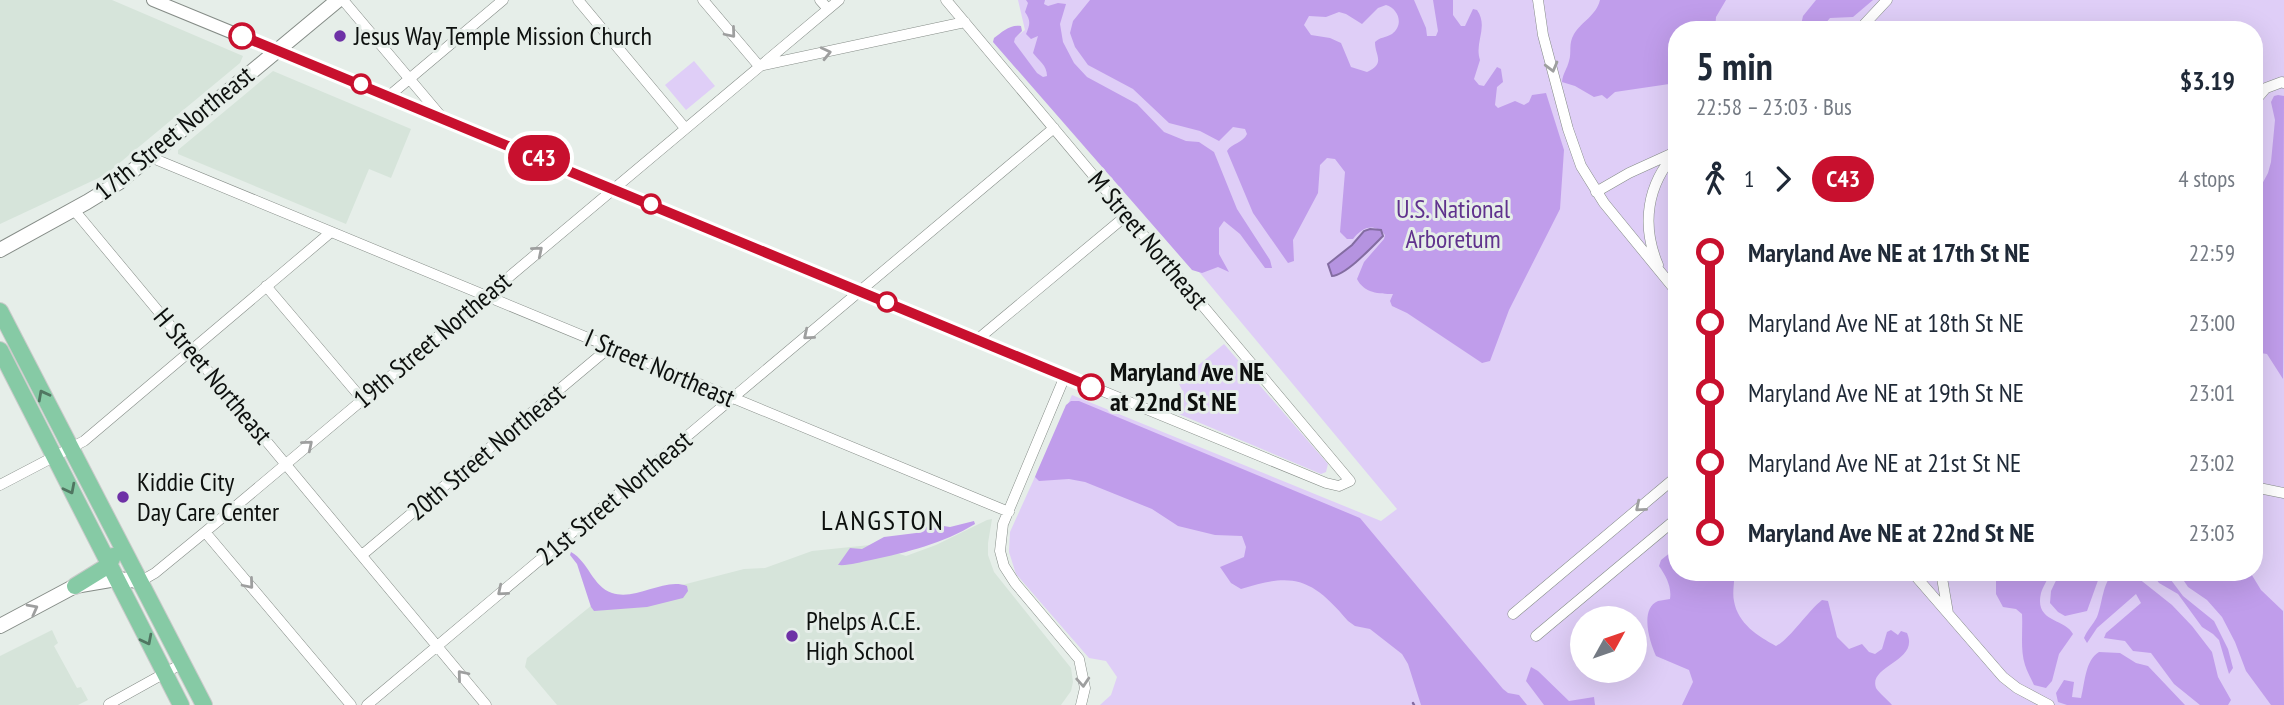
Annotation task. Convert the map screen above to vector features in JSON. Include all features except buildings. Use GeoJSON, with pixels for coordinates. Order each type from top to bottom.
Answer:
{"type":"FeatureCollection","features":[{"type":"Feature","properties":{"kind":"main road","name":"17th Street Northeast"},"geometry":{"type":"LineString","coordinates":[[0,250],[118,183],[338,0]]}},
{"type":"Feature","properties":{"kind":"main road"},"geometry":{"type":"LineString","coordinates":[[0,311],[204,705]]}},
{"type":"Feature","properties":{"kind":"main road"},"geometry":{"type":"LineString","coordinates":[[0,350],[181,705]]}},
{"type":"Feature","properties":{"kind":"main road"},"geometry":{"type":"LineString","coordinates":[[113,572],[120,542]]}},
{"type":"Feature","properties":{"kind":"main road"},"geometry":{"type":"LineString","coordinates":[[0,626],[75,586],[113,572],[141,581]]}},
{"type":"Feature","properties":{"kind":"street"},"geometry":{"type":"LineString","coordinates":[[153,0],[1065,376],[1009,512],[1000,541],[1004,566],[1015,583],[1079,659],[1085,688],[1081,705]]}},
{"type":"Feature","properties":{"kind":"street"},"geometry":{"type":"LineString","coordinates":[[343,0],[443,118]]}},
{"type":"Feature","properties":{"kind":"street"},"geometry":{"type":"LineString","coordinates":[[389,96],[503,0]]}},
{"type":"Feature","properties":{"kind":"street"},"geometry":{"type":"LineString","coordinates":[[578,0],[685,128]]}},
{"type":"Feature","properties":{"kind":"street"},"geometry":{"type":"LineString","coordinates":[[703,0],[759,66],[965,22]]}},
{"type":"Feature","properties":{"kind":"street"},"geometry":{"type":"LineString","coordinates":[[820,0],[828,9]]}},
{"type":"Feature","properties":{"kind":"street","name":"19th Street Northeast"},"geometry":{"type":"LineString","coordinates":[[141,581],[155,573],[205,532],[839,0]]}},
{"type":"Feature","properties":{"kind":"street","name":"M Street Northeast"},"geometry":{"type":"LineString","coordinates":[[946,0],[1350,481],[1339,486],[1326,483],[1065,376]]}},
{"type":"Feature","properties":{"kind":"street"},"geometry":{"type":"LineString","coordinates":[[1538,0],[1543,34],[1580,166],[1596,192],[1668,281]]}},
{"type":"Feature","properties":{"kind":"street"},"geometry":{"type":"LineString","coordinates":[[1867,21],[1887,0]]}},
{"type":"Feature","properties":{"kind":"street"},"geometry":{"type":"LineString","coordinates":[[2263,92],[2283,82]]}},
{"type":"Feature","properties":{"kind":"street","name":"21st Street Northeast"},"geometry":{"type":"LineString","coordinates":[[367,705],[1054,128]]}},
{"type":"Feature","properties":{"kind":"street"},"geometry":{"type":"LineString","coordinates":[[1596,192],[1668,156]]}},
{"type":"Feature","properties":{"kind":"street","name":"I Street Northeast"},"geometry":{"type":"LineString","coordinates":[[150,157],[1009,512]]}},
{"type":"Feature","properties":{"kind":"street"},"geometry":{"type":"LineString","coordinates":[[1661,272],[1650,243],[1648,211],[1658,176],[1668,163]]}},
{"type":"Feature","properties":{"kind":"street","name":"H Street Northeast"},"geometry":{"type":"LineString","coordinates":[[74,209],[486,705]]}},
{"type":"Feature","properties":{"kind":"street"},"geometry":{"type":"LineString","coordinates":[[978,340],[1127,215]]}},
{"type":"Feature","properties":{"kind":"street"},"geometry":{"type":"LineString","coordinates":[[0,485],[84,441],[331,232]]}},
{"type":"Feature","properties":{"kind":"street"},"geometry":{"type":"LineString","coordinates":[[266,286],[362,399]]}},
{"type":"Feature","properties":{"kind":"street","name":"20th Street Northeast"},"geometry":{"type":"LineString","coordinates":[[362,555],[610,347]]}},
{"type":"Feature","properties":{"kind":"street"},"geometry":{"type":"LineString","coordinates":[[1513,614],[1668,484]]}},
{"type":"Feature","properties":{"kind":"street"},"geometry":{"type":"LineString","coordinates":[[2263,489],[2284,493]]}},
{"type":"Feature","properties":{"kind":"street"},"geometry":{"type":"LineString","coordinates":[[1536,636],[1668,526]]}},
{"type":"Feature","properties":{"kind":"street"},"geometry":{"type":"LineString","coordinates":[[205,532],[351,705]]}},
{"type":"Feature","properties":{"kind":"street"},"geometry":{"type":"LineString","coordinates":[[1920,581],[2008,682],[2049,705]]}},
{"type":"Feature","properties":{"kind":"street"},"geometry":{"type":"LineString","coordinates":[[1943,581],[1949,616]]}},
{"type":"Feature","properties":{"kind":"street"},"geometry":{"type":"LineString","coordinates":[[109,704],[183,663]]}},
{"type":"Feature","properties":{"kind":"shaded area"},"geometry":{"type":"Polygon","coordinates":[[[0,0],[112,0],[243,56],[240,63],[105,175],[0,224],[0,0]]]}},
{"type":"Feature","properties":{"kind":"shaded area"},"geometry":{"type":"Polygon","coordinates":[[[273,71],[411,129],[391,178],[369,169],[346,224],[178,154],[178,150],[273,71]]]}},
{"type":"Feature","properties":{"kind":"shaded area"},"geometry":{"type":"Polygon","coordinates":[[[1381,230],[1383,236],[1351,266],[1332,276],[1328,264],[1352,245],[1364,231],[1381,230]]]}},
{"type":"Feature","properties":{"kind":"shaded area"},"geometry":{"type":"Polygon","coordinates":[[[992,519],[988,555],[994,572],[1071,668],[1071,691],[1061,705],[557,705],[525,667],[527,658],[592,605],[744,569],[765,568],[812,551],[870,545],[906,556],[992,519]]]}},
{"type":"Feature","properties":{"kind":"shaded area"},"geometry":{"type":"Polygon","coordinates":[[[52,630],[58,643],[54,646],[77,688],[81,687],[88,700],[78,705],[0,705],[0,656],[52,630]]]}},
{"type":"Feature","properties":{"kind":"green space","name":"U.S. National Arboretum"},"geometry":{"type":"Polygon","coordinates":[[[1018,0],[2284,0],[2284,705],[1100,705],[1111,695],[1117,677],[1106,661],[1089,658],[1016,574],[1009,552],[1010,532],[1072,395],[1381,521],[1397,509],[1008,43],[1025,30],[1018,0]]]}},
{"type":"Feature","properties":{"kind":"green space"},"geometry":{"type":"Polygon","coordinates":[[[1026,0],[1045,0],[1044,4],[1048,6],[1066,4],[1060,24],[1063,42],[1074,63],[1087,77],[1137,104],[1164,132],[1186,141],[1199,142],[1214,152],[1237,209],[1270,260],[1272,268],[1265,268],[1240,234],[1224,221],[1219,228],[1219,254],[1229,272],[1218,267],[1202,273],[1192,270],[993,42],[994,38],[1006,29],[1021,26],[1022,31],[1014,42],[1037,73],[1043,77],[1047,76],[1044,66],[1033,53],[1038,36],[1031,39],[1026,34],[1029,23],[1025,12],[1028,3],[1026,0]]]}},
{"type":"Feature","properties":{"kind":"green space"},"geometry":{"type":"Polygon","coordinates":[[[1090,0],[1414,0],[1427,36],[1436,36],[1438,31],[1433,0],[1453,0],[1453,15],[1461,26],[1465,26],[1473,9],[1477,10],[1482,29],[1480,60],[1474,79],[1484,86],[1497,67],[1501,69],[1503,82],[1497,87],[1495,105],[1498,108],[1515,101],[1524,105],[1532,95],[1546,93],[1564,150],[1560,209],[1509,310],[1490,361],[1482,363],[1407,313],[1392,306],[1390,301],[1393,294],[1372,292],[1360,284],[1357,279],[1364,262],[1385,235],[1381,231],[1368,228],[1353,239],[1347,239],[1340,232],[1345,172],[1335,159],[1327,158],[1320,165],[1318,193],[1293,240],[1294,261],[1288,263],[1253,213],[1227,151],[1245,137],[1245,129],[1233,127],[1219,141],[1200,131],[1169,123],[1133,89],[1088,65],[1075,47],[1070,33],[1073,21],[1090,0]],[[1386,5],[1378,8],[1362,24],[1339,12],[1326,17],[1309,16],[1304,25],[1311,35],[1341,43],[1351,67],[1367,72],[1378,62],[1375,42],[1392,34],[1398,26],[1397,14],[1386,5]]]}},
{"type":"Feature","properties":{"kind":"green space"},"geometry":{"type":"Polygon","coordinates":[[[1600,0],[1726,0],[1716,21],[1668,21],[1668,84],[1615,92],[1607,99],[1602,95],[1594,97],[1562,82],[1570,58],[1572,38],[1600,0]]]}},
{"type":"Feature","properties":{"kind":"green space"},"geometry":{"type":"Polygon","coordinates":[[[1816,0],[1873,0],[1853,17],[1802,21],[1816,0]]]}},
{"type":"Feature","properties":{"kind":"green space"},"geometry":{"type":"Polygon","coordinates":[[[694,61],[715,86],[686,110],[665,85],[694,61]]]}},
{"type":"Feature","properties":{"kind":"green space"},"geometry":{"type":"Polygon","coordinates":[[[2274,96],[2284,96],[2283,379],[2267,354],[2263,353],[2263,182],[2271,162],[2275,120],[2271,102],[2274,96]]]}},
{"type":"Feature","properties":{"kind":"green space"},"geometry":{"type":"Polygon","coordinates":[[[1224,344],[1328,464],[1326,472],[1321,474],[1174,412],[1183,392],[1178,382],[1224,344]]]}},
{"type":"Feature","properties":{"kind":"green space"},"geometry":{"type":"Polygon","coordinates":[[[1071,401],[1079,401],[1360,518],[1503,689],[1519,695],[1527,705],[1421,705],[1408,664],[1402,654],[1370,629],[1355,626],[1348,621],[1312,587],[1288,580],[1241,589],[1231,583],[1220,567],[1244,557],[1246,547],[1242,536],[1215,535],[1178,526],[1152,509],[1085,482],[1069,479],[1039,481],[1035,477],[1037,472],[1066,405],[1071,401]]]}},
{"type":"Feature","properties":{"kind":"green space"},"geometry":{"type":"Polygon","coordinates":[[[974,521],[975,524],[963,531],[924,546],[858,563],[838,565],[850,548],[862,549],[884,537],[916,533],[931,524],[950,527],[974,521]]]}},
{"type":"Feature","properties":{"kind":"green space"},"geometry":{"type":"Polygon","coordinates":[[[571,552],[605,590],[612,593],[631,594],[669,584],[687,586],[688,591],[683,598],[647,607],[594,611],[571,552]]]}},
{"type":"Feature","properties":{"kind":"green space"},"geometry":{"type":"Polygon","coordinates":[[[1668,554],[1668,581],[1734,581],[1733,598],[1744,623],[1776,646],[1787,638],[1822,600],[1828,601],[1837,637],[1849,649],[1862,644],[1875,654],[1882,649],[1887,632],[1891,630],[1898,635],[1901,631],[1907,633],[1907,651],[1879,674],[1876,680],[1876,688],[1892,705],[1682,705],[1693,682],[1689,670],[1656,656],[1648,627],[1647,618],[1652,605],[1670,599],[1668,582],[1659,566],[1668,554]]]}},
{"type":"Feature","properties":{"kind":"green space"},"geometry":{"type":"Polygon","coordinates":[[[1996,581],[2046,581],[2041,593],[2042,610],[2073,634],[2059,654],[2052,681],[2046,688],[2034,685],[2023,659],[2022,614],[2016,609],[2003,607],[1996,594],[1996,581]]]}},
{"type":"Feature","properties":{"kind":"green space"},"geometry":{"type":"Polygon","coordinates":[[[2056,581],[2098,581],[2087,611],[2065,616],[2050,603],[2056,581]]]}},
{"type":"Feature","properties":{"kind":"green space"},"geometry":{"type":"Polygon","coordinates":[[[2108,581],[2142,581],[2172,605],[2212,652],[2218,677],[2231,700],[2228,705],[2200,705],[2174,684],[2151,653],[2133,651],[2125,641],[2104,638],[2106,633],[2141,603],[2136,594],[2097,628],[2087,643],[2084,638],[2097,617],[2108,581]]]}},
{"type":"Feature","properties":{"kind":"green space"},"geometry":{"type":"Polygon","coordinates":[[[2158,581],[2172,581],[2183,596],[2214,621],[2228,649],[2233,668],[2229,674],[2219,640],[2202,627],[2178,594],[2158,581]]]}},
{"type":"Feature","properties":{"kind":"green space"},"geometry":{"type":"Polygon","coordinates":[[[2184,581],[2256,581],[2283,611],[2284,705],[2271,705],[2246,671],[2222,617],[2207,600],[2184,581]]]}},
{"type":"Feature","properties":{"kind":"green space"},"geometry":{"type":"Polygon","coordinates":[[[2099,652],[2120,653],[2136,663],[2148,666],[2185,705],[2067,705],[2058,702],[2056,693],[2064,680],[2074,682],[2072,697],[2081,698],[2088,666],[2099,652]]]}},
{"type":"Feature","properties":{"kind":"green space"},"geometry":{"type":"Polygon","coordinates":[[[1531,667],[1569,701],[1594,697],[1595,705],[1544,705],[1526,681],[1531,667]]]}},
{"type":"Feature","properties":{"kind":"bus line","name":"C43"},"geometry":{"type":"LineString","coordinates":[[242,36],[1091,387]]}},
{"type":"Feature","properties":{"kind":"place","name":"Jesus Way Temple Mission Church"},"geometry":{"type":"Point","coordinates":[340,36]}},
{"type":"Feature","properties":{"kind":"place","name":"Maryland Ave NE at 22nd St NE"},"geometry":{"type":"Point","coordinates":[1091,387]}},
{"type":"Feature","properties":{"kind":"place","name":"Kiddie City Day Care Center"},"geometry":{"type":"Point","coordinates":[123,497]}},
{"type":"Feature","properties":{"kind":"place","name":"Phelps A.C.E. High School"},"geometry":{"type":"Point","coordinates":[792,636]}},
{"type":"Feature","properties":{"kind":"district","name":"LANGSTON"},"geometry":{"type":"Point","coordinates":[883,520]}}]}
